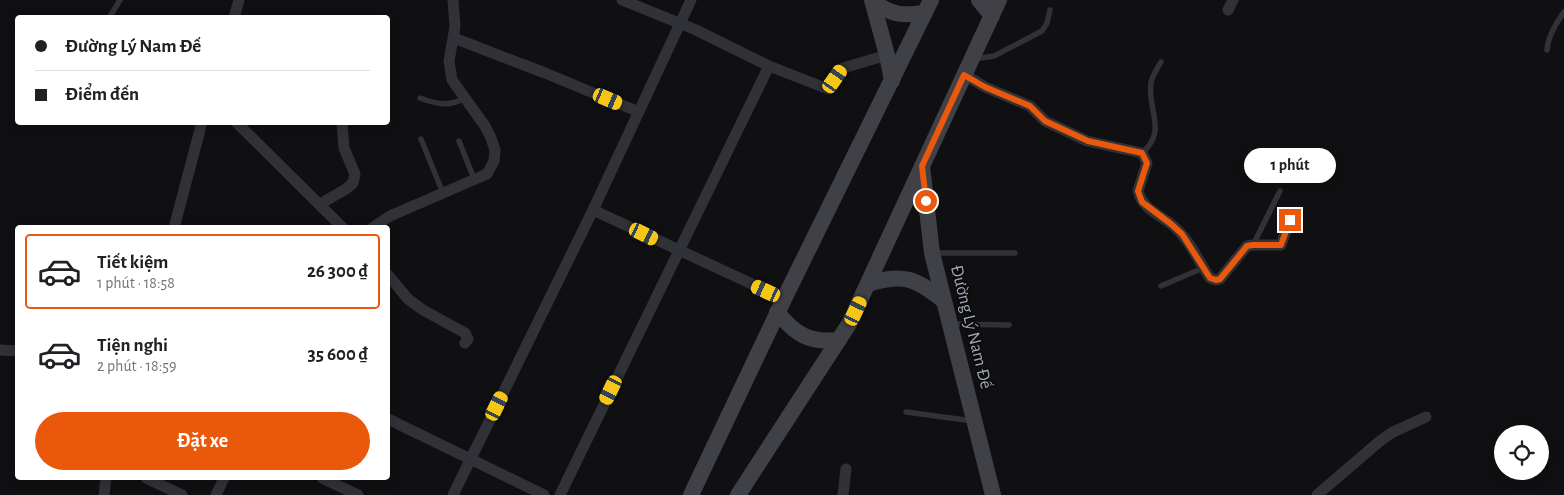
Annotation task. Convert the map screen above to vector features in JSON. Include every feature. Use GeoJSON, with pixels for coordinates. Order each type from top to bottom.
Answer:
{"type":"FeatureCollection","features":[{"type":"Feature","properties":{"kind":"street"},"geometry":{"type":"LineString","coordinates":[[235,15],[239,0]]}},
{"type":"Feature","properties":{"kind":"street"},"geometry":{"type":"LineString","coordinates":[[376,225],[390,216],[487,174],[494,161],[495,150],[485,126],[452,80],[449,61],[454,38],[455,12],[453,0]]}},
{"type":"Feature","properties":{"kind":"street"},"geometry":{"type":"LineString","coordinates":[[622,0],[681,24],[769,66],[828,89],[842,68],[888,54]]}},
{"type":"Feature","properties":{"kind":"street"},"geometry":{"type":"LineString","coordinates":[[453,495],[593,210],[691,0]]}},
{"type":"Feature","properties":{"kind":"street"},"geometry":{"type":"LineString","coordinates":[[980,0],[992,16]]}},
{"type":"Feature","properties":{"kind":"street"},"geometry":{"type":"LineString","coordinates":[[738,495],[849,324],[999,0]]}},
{"type":"Feature","properties":{"kind":"street"},"geometry":{"type":"LineString","coordinates":[[872,1],[889,12],[901,15],[928,7]]}},
{"type":"Feature","properties":{"kind":"street"},"geometry":{"type":"LineString","coordinates":[[872,1],[888,54],[892,81]]}},
{"type":"Feature","properties":{"kind":"street"},"geometry":{"type":"LineString","coordinates":[[691,495],[780,306],[928,7]]}},
{"type":"Feature","properties":{"kind":"street"},"geometry":{"type":"LineString","coordinates":[[454,38],[639,112]]}},
{"type":"Feature","properties":{"kind":"street"},"geometry":{"type":"LineString","coordinates":[[560,495],[769,66]]}},
{"type":"Feature","properties":{"kind":"street"},"geometry":{"type":"LineString","coordinates":[[964,75],[985,87],[1030,106],[1045,121],[1088,141],[1142,153],[1147,163],[1138,191],[1142,202],[1182,234],[1210,278],[1220,279],[1247,246],[1281,245],[1290,220]]}},
{"type":"Feature","properties":{"kind":"street"},"geometry":{"type":"LineString","coordinates":[[175,225],[201,125]]}},
{"type":"Feature","properties":{"kind":"street"},"geometry":{"type":"LineString","coordinates":[[239,125],[340,225]]}},
{"type":"Feature","properties":{"kind":"street"},"geometry":{"type":"LineString","coordinates":[[320,204],[346,189],[352,183],[355,174],[344,148],[342,125]]}},
{"type":"Feature","properties":{"kind":"street","name":"Đường Lý Nam Đế"},"geometry":{"type":"LineString","coordinates":[[922,166],[932,253],[993,495]]}},
{"type":"Feature","properties":{"kind":"street"},"geometry":{"type":"LineString","coordinates":[[593,210],[678,250],[780,306],[790,327],[801,334],[813,340],[839,340]]}},
{"type":"Feature","properties":{"kind":"street"},"geometry":{"type":"LineString","coordinates":[[390,277],[408,298],[423,310],[465,333],[468,339],[465,343]]}},
{"type":"Feature","properties":{"kind":"street"},"geometry":{"type":"LineString","coordinates":[[868,284],[887,278],[903,278],[916,282],[944,301]]}},
{"type":"Feature","properties":{"kind":"street"},"geometry":{"type":"LineString","coordinates":[[0,350],[15,351]]}},
{"type":"Feature","properties":{"kind":"street"},"geometry":{"type":"LineString","coordinates":[[1317,495],[1380,441],[1393,432],[1426,417]]}},
{"type":"Feature","properties":{"kind":"street"},"geometry":{"type":"LineString","coordinates":[[390,420],[544,495]]}},
{"type":"Feature","properties":{"kind":"street"},"geometry":{"type":"LineString","coordinates":[[843,495],[846,469]]}},
{"type":"Feature","properties":{"kind":"street"},"geometry":{"type":"LineString","coordinates":[[104,495],[106,480]]}},
{"type":"Feature","properties":{"kind":"street"},"geometry":{"type":"LineString","coordinates":[[150,480],[182,495]]}},
{"type":"Feature","properties":{"kind":"street"},"geometry":{"type":"LineString","coordinates":[[216,495],[223,480]]}},
{"type":"Feature","properties":{"kind":"street"},"geometry":{"type":"LineString","coordinates":[[326,480],[358,495]]}},
{"type":"Feature","properties":{"kind":"lane"},"geometry":{"type":"LineString","coordinates":[[111,15],[120,0]]}},
{"type":"Feature","properties":{"kind":"lane"},"geometry":{"type":"LineString","coordinates":[[972,60],[994,56],[1042,31],[1047,23],[1050,10]]}},
{"type":"Feature","properties":{"kind":"lane"},"geometry":{"type":"LineString","coordinates":[[1547,50],[1553,29],[1564,12]]}},
{"type":"Feature","properties":{"kind":"lane"},"geometry":{"type":"LineString","coordinates":[[1142,153],[1150,146],[1155,136],[1151,82],[1161,62]]}},
{"type":"Feature","properties":{"kind":"lane"},"geometry":{"type":"LineString","coordinates":[[420,98],[440,104],[456,103],[465,98]]}},
{"type":"Feature","properties":{"kind":"lane"},"geometry":{"type":"LineString","coordinates":[[421,139],[442,194]]}},
{"type":"Feature","properties":{"kind":"lane"},"geometry":{"type":"LineString","coordinates":[[459,141],[474,181]]}},
{"type":"Feature","properties":{"kind":"lane"},"geometry":{"type":"LineString","coordinates":[[1253,245],[1280,191]]}},
{"type":"Feature","properties":{"kind":"lane"},"geometry":{"type":"LineString","coordinates":[[932,253],[1015,252]]}},
{"type":"Feature","properties":{"kind":"lane"},"geometry":{"type":"LineString","coordinates":[[1161,286],[1203,268]]}},
{"type":"Feature","properties":{"kind":"lane"},"geometry":{"type":"LineString","coordinates":[[950,324],[1009,325]]}},
{"type":"Feature","properties":{"kind":"lane"},"geometry":{"type":"LineString","coordinates":[[906,412],[974,422]]}},
{"type":"Feature","properties":{"kind":"route"},"geometry":{"type":"LineString","coordinates":[[926,201],[922,166],[964,75],[985,87],[1030,106],[1040,118],[1088,141],[1111,148],[1142,153],[1147,163],[1138,191],[1142,202],[1182,234],[1200,264],[1210,278],[1214,280],[1220,279],[1247,246],[1281,245],[1290,220]]}}]}
